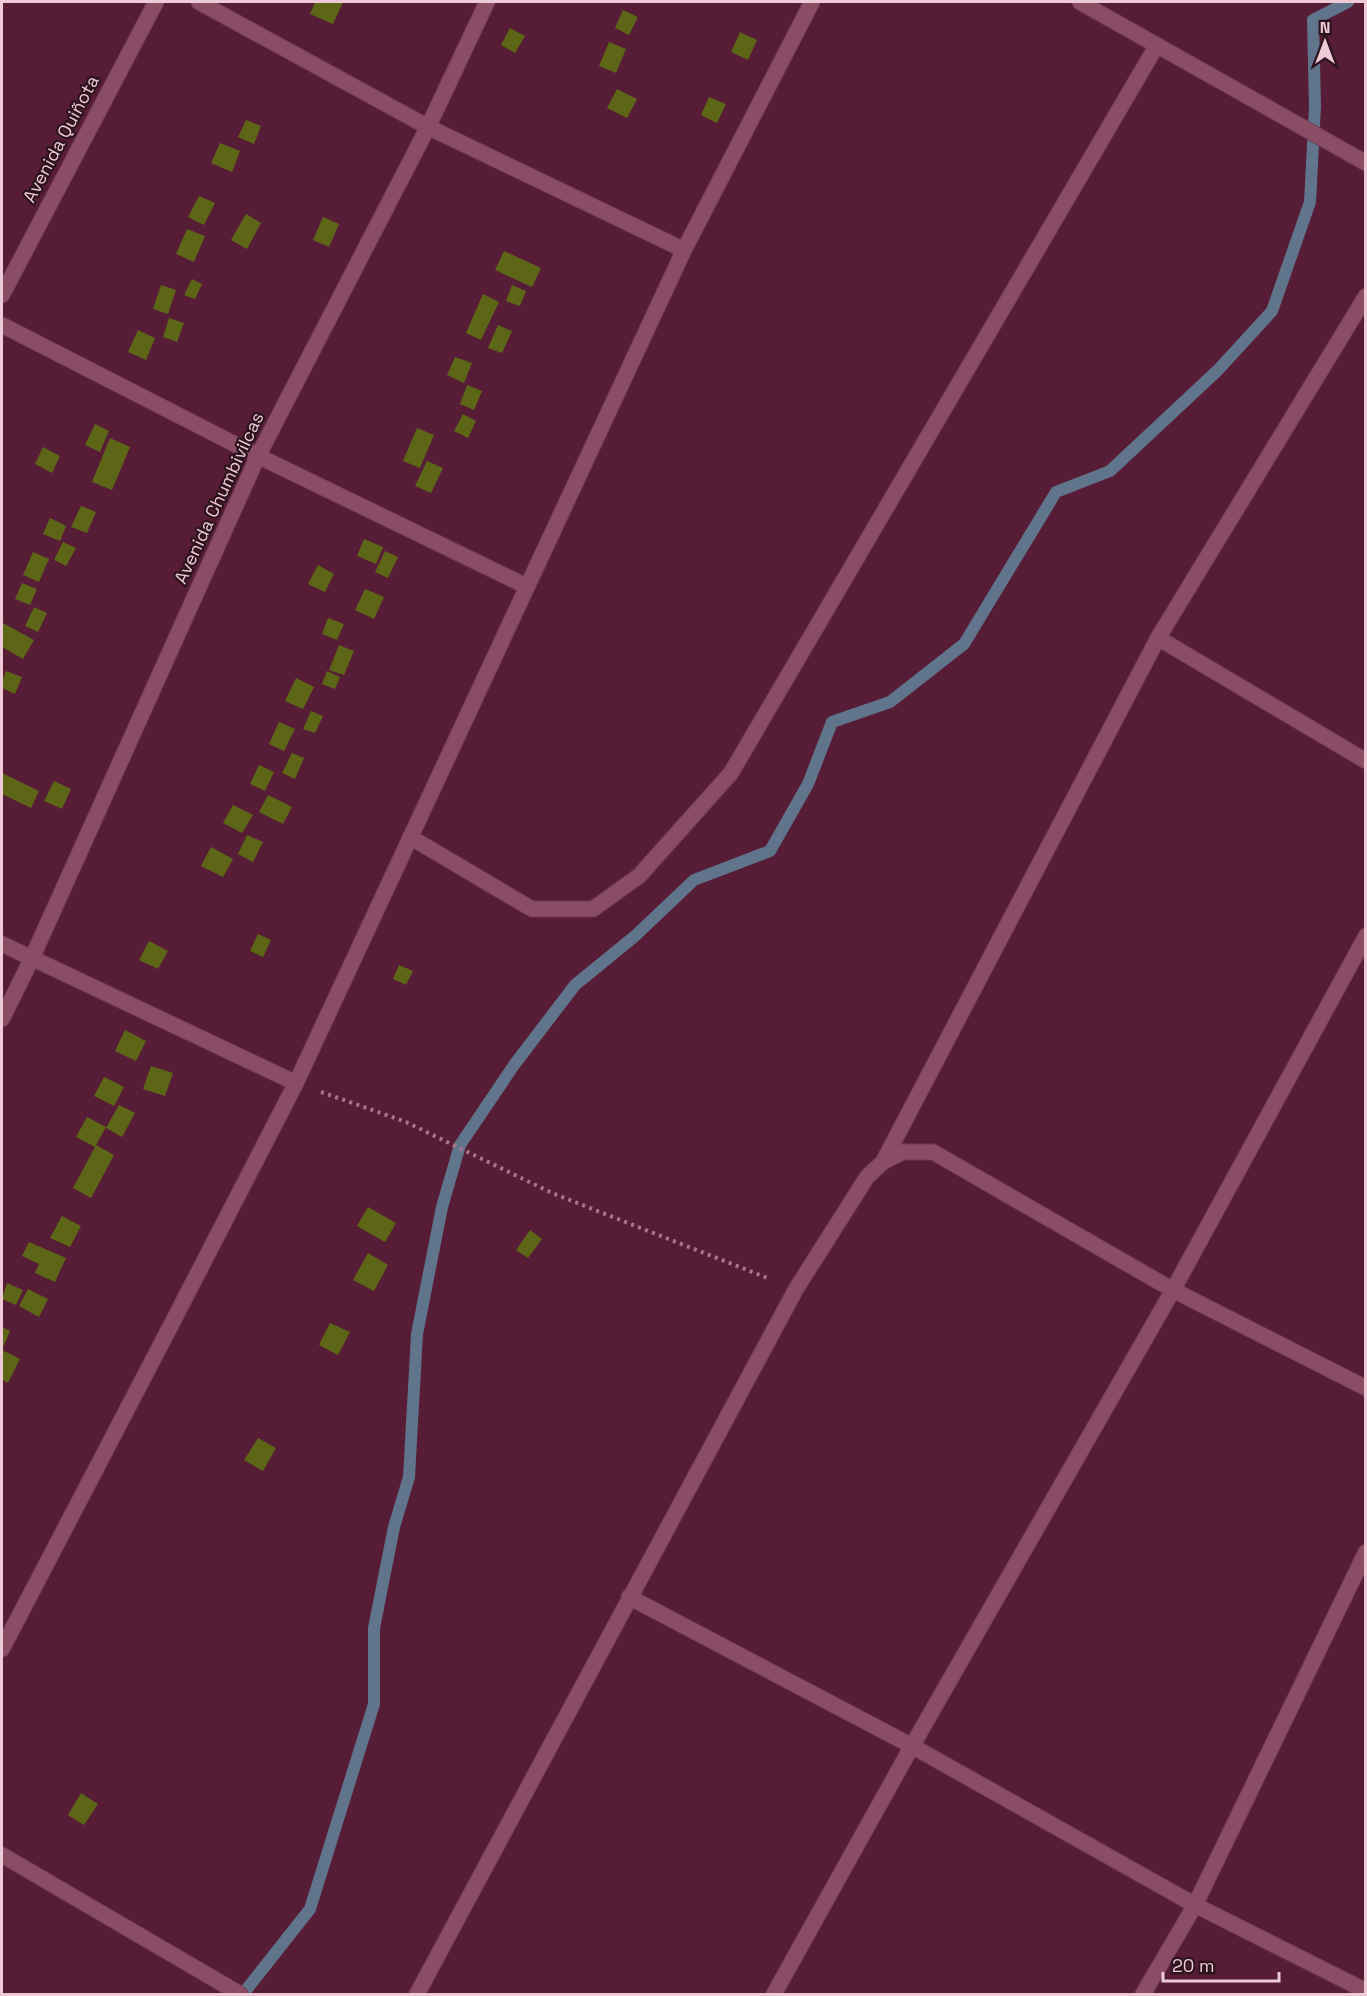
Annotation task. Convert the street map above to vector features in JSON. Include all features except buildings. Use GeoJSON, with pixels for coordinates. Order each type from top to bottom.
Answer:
{"type":"FeatureCollection","features":[{"type":"Feature","properties":{"kind":"street","name":"Avenida Quiñota"},"geometry":{"type":"LineString","coordinates":[[2,295],[156,2]]}},
{"type":"Feature","properties":{"kind":"street"},"geometry":{"type":"LineString","coordinates":[[199,2],[428,127],[684,250]]}},
{"type":"Feature","properties":{"kind":"street","name":"Avenida Chumbivilcas"},"geometry":{"type":"LineString","coordinates":[[2,1019],[32,958],[258,456],[428,127],[487,2]]}},
{"type":"Feature","properties":{"kind":"street"},"geometry":{"type":"LineString","coordinates":[[2,1648],[296,1083],[684,250],[812,2]]}},
{"type":"Feature","properties":{"kind":"street"},"geometry":{"type":"LineString","coordinates":[[1080,2],[1365,163]]}},
{"type":"Feature","properties":{"kind":"street"},"geometry":{"type":"LineString","coordinates":[[410,837],[532,909],[593,909],[639,876],[731,773],[1157,45]]}},
{"type":"Feature","properties":{"kind":"street"},"geometry":{"type":"LineString","coordinates":[[883,1162],[1158,638],[1365,296]]}},
{"type":"Feature","properties":{"kind":"street"},"geometry":{"type":"LineString","coordinates":[[2,325],[258,456],[526,586]]}},
{"type":"Feature","properties":{"kind":"street"},"geometry":{"type":"LineString","coordinates":[[1158,638],[1365,761]]}},
{"type":"Feature","properties":{"kind":"street"},"geometry":{"type":"LineString","coordinates":[[774,1995],[912,1746],[1173,1290],[1365,936]]}},
{"type":"Feature","properties":{"kind":"street"},"geometry":{"type":"LineString","coordinates":[[2,944],[296,1083]]}},
{"type":"Feature","properties":{"kind":"street"},"geometry":{"type":"LineString","coordinates":[[417,1995],[796,1289],[867,1177],[883,1162],[903,1152],[933,1152],[1173,1290],[1365,1388]]}},
{"type":"Feature","properties":{"kind":"street"},"geometry":{"type":"LineString","coordinates":[[1143,1995],[1195,1905],[1365,1552]]}},
{"type":"Feature","properties":{"kind":"street"},"geometry":{"type":"LineString","coordinates":[[629,1597],[912,1746],[1195,1905],[1365,1991]]}},
{"type":"Feature","properties":{"kind":"street"},"geometry":{"type":"LineString","coordinates":[[2,1855],[240,1995]]}},
{"type":"Feature","properties":{"kind":"path"},"geometry":{"type":"LineString","coordinates":[[296,1083],[406,1122],[552,1193],[796,1289]]}},
{"type":"Feature","properties":{"kind":"waterway"},"geometry":{"type":"LineString","coordinates":[[243,1994],[310,1909],[374,1704],[374,1628],[394,1527],[409,1477],[417,1334],[442,1207],[460,1145],[514,1065],[575,985],[635,936],[694,880],[770,851],[808,784],[832,722],[890,702],[964,644],[1056,492],[1110,471],[1218,370],[1272,311],[1310,202],[1315,106],[1313,20],[1348,2]]}}]}
